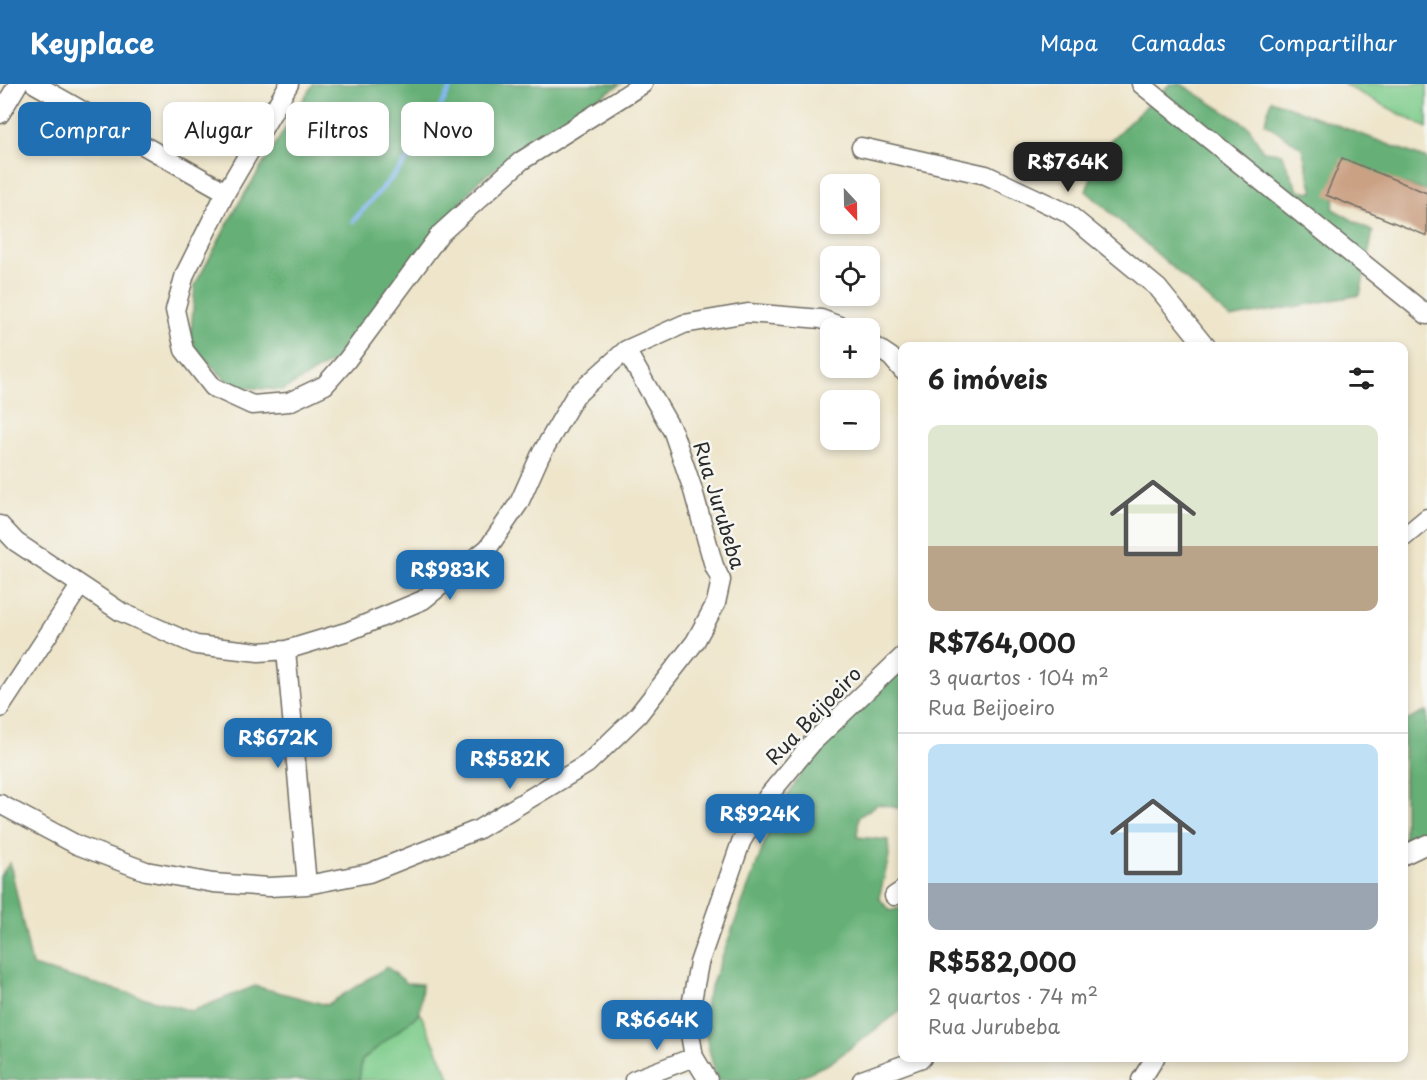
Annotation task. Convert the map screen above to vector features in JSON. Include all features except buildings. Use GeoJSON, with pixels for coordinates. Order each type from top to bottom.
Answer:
{"type":"FeatureCollection","features":[{"type":"Feature","properties":{"kind":"street"},"geometry":{"type":"LineString","coordinates":[[0,114],[18,84]]}},
{"type":"Feature","properties":{"kind":"street"},"geometry":{"type":"LineString","coordinates":[[35,84],[226,192]]}},
{"type":"Feature","properties":{"kind":"street"},"geometry":{"type":"LineString","coordinates":[[289,84],[226,192],[185,274],[175,310],[184,350],[213,387],[252,405],[289,402],[325,385],[440,234],[521,161],[643,84]]}},
{"type":"Feature","properties":{"kind":"street"},"geometry":{"type":"LineString","coordinates":[[1141,84],[1427,315]]}},
{"type":"Feature","properties":{"kind":"street"},"geometry":{"type":"LineString","coordinates":[[861,147],[986,175],[1067,213],[1158,288],[1202,342]]}},
{"type":"Feature","properties":{"kind":"street"},"geometry":{"type":"LineString","coordinates":[[0,525],[16,542],[121,612],[196,645],[260,652],[286,650],[349,631],[423,600],[488,548],[519,503],[540,456],[575,396],[626,350],[684,324],[748,313],[820,319]]}},
{"type":"Feature","properties":{"kind":"street","name":"Rua Jurubeba"},"geometry":{"type":"LineString","coordinates":[[0,804],[77,845],[146,871],[213,883],[269,887],[307,885],[369,873],[480,829],[587,764],[638,715],[695,642],[716,603],[722,580],[714,566],[692,487],[673,432],[626,350]]}},
{"type":"Feature","properties":{"kind":"street"},"geometry":{"type":"LineString","coordinates":[[880,350],[898,365]]}},
{"type":"Feature","properties":{"kind":"street"},"geometry":{"type":"LineString","coordinates":[[1408,534],[1427,518]]}},
{"type":"Feature","properties":{"kind":"street"},"geometry":{"type":"LineString","coordinates":[[0,708],[80,586]]}},
{"type":"Feature","properties":{"kind":"street"},"geometry":{"type":"LineString","coordinates":[[286,650],[307,885]]}},
{"type":"Feature","properties":{"kind":"street","name":"Rua Beijoeiro"},"geometry":{"type":"LineString","coordinates":[[708,1080],[694,1058],[688,1022],[699,963],[741,842],[768,796],[812,743],[898,661]]}},
{"type":"Feature","properties":{"kind":"street"},"geometry":{"type":"LineString","coordinates":[[1408,853],[1427,844]]}},
{"type":"Feature","properties":{"kind":"street"},"geometry":{"type":"LineString","coordinates":[[634,1080],[694,1058]]}},
{"type":"Feature","properties":{"kind":"street"},"geometry":{"type":"LineString","coordinates":[[862,1080],[911,1062]]}},
{"type":"Feature","properties":{"kind":"street"},"geometry":{"type":"LineString","coordinates":[[1140,1080],[1152,1062]]}},
{"type":"Feature","properties":{"kind":"green space"},"geometry":{"type":"Polygon","coordinates":[[[313,84],[621,84],[554,126],[478,181],[334,361],[283,390],[233,387],[190,344],[195,285],[239,203],[268,156],[274,156],[274,147],[286,127],[286,156],[389,156],[389,102],[302,102],[313,84]]]}},
{"type":"Feature","properties":{"kind":"green space"},"geometry":{"type":"Polygon","coordinates":[[[1170,84],[1181,84],[1249,127],[1263,151],[1281,153],[1298,190],[1313,192],[1302,148],[1265,123],[1271,100],[1427,159],[1426,191],[1340,164],[1333,209],[1373,232],[1360,295],[1230,318],[1086,191],[1102,148],[1170,84]]]}},
{"type":"Feature","properties":{"kind":"green space"},"geometry":{"type":"Polygon","coordinates":[[[1343,84],[1427,84],[1427,128],[1343,84]]]}},
{"type":"Feature","properties":{"kind":"green space"},"geometry":{"type":"Polygon","coordinates":[[[898,672],[898,808],[878,804],[859,817],[857,837],[888,840],[889,857],[879,898],[890,911],[898,909],[898,1013],[830,1063],[793,1080],[718,1080],[704,1029],[706,1000],[776,812],[819,748],[898,672]]]}},
{"type":"Feature","properties":{"kind":"green space"},"geometry":{"type":"Polygon","coordinates":[[[1427,711],[1427,830],[1408,839],[1408,720],[1427,711]]]}},
{"type":"Feature","properties":{"kind":"green space"},"geometry":{"type":"Polygon","coordinates":[[[10,863],[32,966],[192,1011],[255,986],[327,1005],[387,967],[407,983],[422,984],[420,1013],[362,1060],[359,1080],[0,1080],[0,876],[10,863]]]}},
{"type":"Feature","properties":{"kind":"green space"},"geometry":{"type":"Polygon","coordinates":[[[420,1013],[451,1080],[359,1080],[362,1060],[420,1013]]]}},
{"type":"Feature","properties":{"kind":"waterway"},"geometry":{"type":"LineString","coordinates":[[353,221],[419,147],[451,87],[457,84]]}}]}
